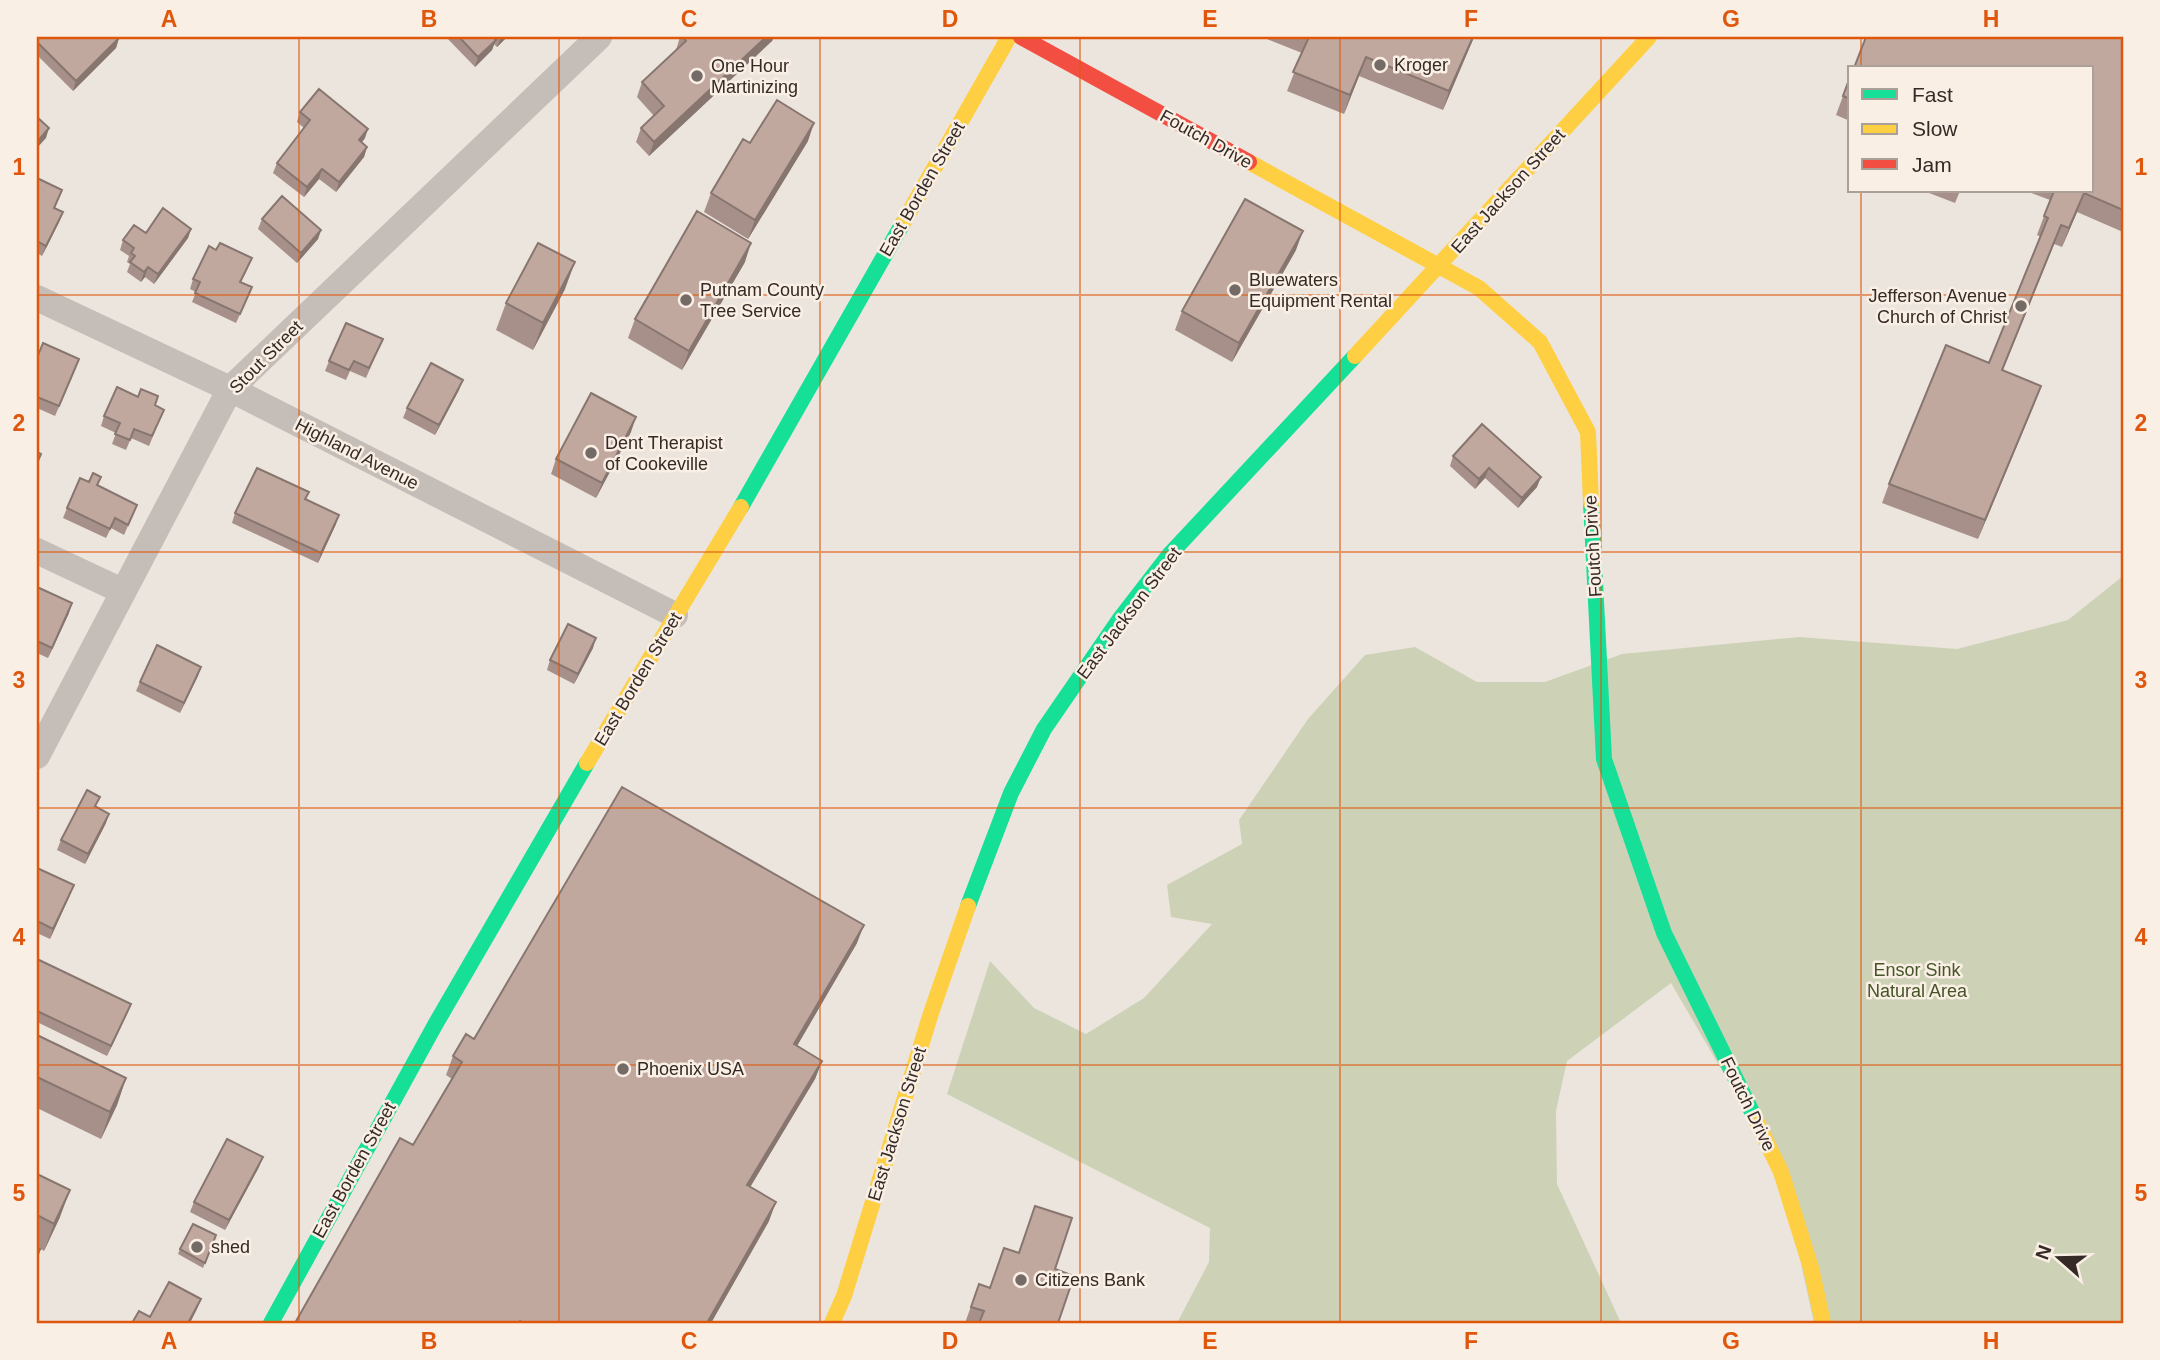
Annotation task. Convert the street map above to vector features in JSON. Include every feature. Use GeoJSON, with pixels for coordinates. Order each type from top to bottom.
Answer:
{"type":"FeatureCollection","features":[{"type":"Feature","properties":{"kind":"street","name":"Stout Street"},"geometry":{"type":"LineString","coordinates":[[37,756],[230,389],[599,37]]}},
{"type":"Feature","properties":{"kind":"street","name":"East Borden Street"},"geometry":{"type":"LineString","coordinates":[[271,1323],[420,1049],[675,615],[724,537],[1009,37]]}},
{"type":"Feature","properties":{"kind":"street","name":"Foutch Drive"},"geometry":{"type":"LineString","coordinates":[[1021,37],[1479,288],[1540,342],[1588,432],[1604,759],[1664,933],[1781,1172],[1811,1268],[1823,1323]]}},
{"type":"Feature","properties":{"kind":"street","name":"East Jackson Street"},"geometry":{"type":"LineString","coordinates":[[832,1323],[844,1296],[931,1013],[984,859],[1011,793],[1044,729],[1119,620],[1170,554],[1648,37]]}},
{"type":"Feature","properties":{"kind":"street","name":"Highland Avenue"},"geometry":{"type":"LineString","coordinates":[[37,298],[230,389],[675,615]]}},
{"type":"Feature","properties":{"kind":"street"},"geometry":{"type":"LineString","coordinates":[[37,551],[122,591]]}},
{"type":"Feature","properties":{"kind":"green space","name":"Ensor Sink Natural Area"},"geometry":{"type":"Polygon","coordinates":[[[2123,576],[2123,1323],[1814,1323],[1781,1172],[1671,983],[1567,1061],[1556,1111],[1557,1184],[1621,1323],[1177,1323],[1209,1262],[1210,1228],[947,1094],[990,961],[1034,1008],[1086,1034],[1144,998],[1212,924],[1171,917],[1167,885],[1242,844],[1239,820],[1308,719],[1365,655],[1415,647],[1477,682],[1545,682],[1622,654],[1799,637],[1957,649],[2068,620],[2123,576]]]}},
{"type":"Feature","properties":{"kind":"building"},"geometry":{"type":"Polygon","coordinates":[[[37,37],[119,38],[76,81],[37,42],[37,37]]]}},
{"type":"Feature","properties":{"kind":"building"},"geometry":{"type":"Polygon","coordinates":[[[459,37],[493,37],[496,40],[478,57],[459,37]]]}},
{"type":"Feature","properties":{"kind":"building","name":"One Hour Martinizing"},"geometry":{"type":"Polygon","coordinates":[[[683,37],[766,37],[654,142],[641,128],[664,106],[642,82],[686,41],[683,37]]]}},
{"type":"Feature","properties":{"kind":"building","name":"Kroger"},"geometry":{"type":"Polygon","coordinates":[[[1309,37],[1473,37],[1449,91],[1366,57],[1350,95],[1293,72],[1309,37]]]}},
{"type":"Feature","properties":{"kind":"building","name":"Jefferson Avenue Church of Christ"},"geometry":{"type":"Polygon","coordinates":[[[1866,37],[2123,37],[2123,210],[2084,193],[2069,228],[2061,225],[2002,370],[2041,386],[1985,520],[1889,484],[1946,345],[1989,363],[2048,218],[2044,216],[2054,192],[2094,192],[2094,66],[1855,66],[1866,37]]]}},
{"type":"Feature","properties":{"kind":"building"},"geometry":{"type":"Polygon","coordinates":[[[1848,82],[1848,98],[1843,96],[1848,82]]]}},
{"type":"Feature","properties":{"kind":"building"},"geometry":{"type":"Polygon","coordinates":[[[319,89],[368,129],[359,140],[367,147],[339,182],[322,169],[307,187],[277,163],[310,120],[300,112],[319,89]]]}},
{"type":"Feature","properties":{"kind":"building"},"geometry":{"type":"Polygon","coordinates":[[[777,100],[814,123],[755,220],[711,193],[743,139],[750,143],[777,100]]]}},
{"type":"Feature","properties":{"kind":"building"},"geometry":{"type":"Polygon","coordinates":[[[37,117],[49,128],[37,142],[37,117]]]}},
{"type":"Feature","properties":{"kind":"building"},"geometry":{"type":"Polygon","coordinates":[[[37,178],[62,190],[54,208],[63,212],[46,246],[37,241],[37,178]]]}},
{"type":"Feature","properties":{"kind":"building"},"geometry":{"type":"Polygon","coordinates":[[[282,196],[321,230],[301,253],[262,219],[282,196]]]}},
{"type":"Feature","properties":{"kind":"building","name":"Bluewaters Equipment Rental"},"geometry":{"type":"Polygon","coordinates":[[[1245,199],[1303,231],[1239,343],[1182,311],[1245,199]]]}},
{"type":"Feature","properties":{"kind":"building"},"geometry":{"type":"Polygon","coordinates":[[[163,208],[191,229],[158,274],[148,267],[144,272],[130,262],[135,256],[131,253],[134,248],[123,240],[134,225],[146,233],[163,208]]]}},
{"type":"Feature","properties":{"kind":"building","name":"Putnam County Tree Service"},"geometry":{"type":"Polygon","coordinates":[[[697,211],[751,243],[689,351],[635,319],[697,211]]]}},
{"type":"Feature","properties":{"kind":"building"},"geometry":{"type":"Polygon","coordinates":[[[220,243],[252,258],[240,282],[252,287],[240,314],[195,293],[200,282],[193,279],[209,246],[216,250],[220,243]]]}},
{"type":"Feature","properties":{"kind":"building"},"geometry":{"type":"Polygon","coordinates":[[[538,243],[575,262],[543,323],[506,303],[538,243]]]}},
{"type":"Feature","properties":{"kind":"building"},"geometry":{"type":"Polygon","coordinates":[[[346,323],[383,339],[369,368],[354,361],[349,370],[329,361],[346,323]]]}},
{"type":"Feature","properties":{"kind":"building"},"geometry":{"type":"Polygon","coordinates":[[[43,343],[79,359],[59,406],[37,397],[37,358],[43,343]]]}},
{"type":"Feature","properties":{"kind":"building"},"geometry":{"type":"Polygon","coordinates":[[[431,363],[463,380],[439,425],[407,408],[431,363]]]}},
{"type":"Feature","properties":{"kind":"building"},"geometry":{"type":"Polygon","coordinates":[[[117,387],[138,397],[141,389],[158,396],[155,405],[164,410],[152,436],[134,429],[130,440],[115,434],[120,423],[104,416],[117,387]]]}},
{"type":"Feature","properties":{"kind":"building","name":"Dent Therapist of Cookeville"},"geometry":{"type":"Polygon","coordinates":[[[591,393],[636,417],[602,483],[556,459],[591,393]]]}},
{"type":"Feature","properties":{"kind":"building"},"geometry":{"type":"Polygon","coordinates":[[[1482,424],[1541,477],[1522,498],[1489,468],[1479,479],[1453,456],[1482,424]]]}},
{"type":"Feature","properties":{"kind":"building"},"geometry":{"type":"Polygon","coordinates":[[[257,468],[309,492],[305,499],[339,515],[321,553],[235,513],[257,468]]]}},
{"type":"Feature","properties":{"kind":"building"},"geometry":{"type":"Polygon","coordinates":[[[93,473],[101,477],[97,485],[137,505],[128,525],[115,518],[110,529],[67,508],[80,478],[89,482],[93,473]]]}},
{"type":"Feature","properties":{"kind":"building"},"geometry":{"type":"Polygon","coordinates":[[[37,587],[72,603],[52,648],[37,641],[37,587]]]}},
{"type":"Feature","properties":{"kind":"building"},"geometry":{"type":"Polygon","coordinates":[[[568,624],[596,638],[578,674],[550,660],[568,624]]]}},
{"type":"Feature","properties":{"kind":"building"},"geometry":{"type":"Polygon","coordinates":[[[157,645],[201,667],[184,703],[140,682],[157,645]]]}},
{"type":"Feature","properties":{"kind":"building","name":"Phoenix USA"},"geometry":{"type":"Polygon","coordinates":[[[622,787],[864,925],[794,1044],[822,1061],[747,1185],[776,1202],[707,1323],[295,1323],[400,1138],[413,1145],[462,1062],[453,1056],[466,1034],[474,1039],[622,787]]]}},
{"type":"Feature","properties":{"kind":"building"},"geometry":{"type":"Polygon","coordinates":[[[87,790],[100,797],[95,806],[109,814],[88,854],[61,840],[87,790]]]}},
{"type":"Feature","properties":{"kind":"building"},"geometry":{"type":"Polygon","coordinates":[[[37,868],[74,885],[53,929],[37,921],[37,868]]]}},
{"type":"Feature","properties":{"kind":"building"},"geometry":{"type":"Polygon","coordinates":[[[37,959],[131,1004],[111,1046],[37,1011],[37,959]]]}},
{"type":"Feature","properties":{"kind":"building"},"geometry":{"type":"Polygon","coordinates":[[[37,1035],[126,1078],[110,1112],[37,1077],[37,1035]]]}},
{"type":"Feature","properties":{"kind":"building"},"geometry":{"type":"Polygon","coordinates":[[[227,1139],[263,1157],[229,1220],[194,1202],[227,1139]]]}},
{"type":"Feature","properties":{"kind":"building"},"geometry":{"type":"Polygon","coordinates":[[[37,1174],[70,1190],[54,1224],[37,1215],[37,1174]]]}},
{"type":"Feature","properties":{"kind":"building","name":"Citizens Bank"},"geometry":{"type":"Polygon","coordinates":[[[1035,1206],[1072,1218],[1055,1269],[1074,1276],[1058,1323],[979,1323],[984,1311],[971,1307],[979,1284],[990,1288],[1004,1248],[1019,1253],[1035,1206]]]}},
{"type":"Feature","properties":{"kind":"building","name":"shed"},"geometry":{"type":"Polygon","coordinates":[[[193,1224],[216,1235],[205,1263],[180,1249],[193,1224]]]}},
{"type":"Feature","properties":{"kind":"building"},"geometry":{"type":"Polygon","coordinates":[[[169,1282],[201,1299],[188,1323],[132,1323],[139,1311],[150,1317],[169,1282]]]}},
{"type":"Feature","properties":{"kind":"traffic: fast"},"geometry":{"type":"LineString","coordinates":[[741,507],[903,223]]}},
{"type":"Feature","properties":{"kind":"traffic: fast"},"geometry":{"type":"LineString","coordinates":[[968,906],[1011,793],[1044,729],[1119,620],[1170,554],[1355,356]]}},
{"type":"Feature","properties":{"kind":"traffic: fast"},"geometry":{"type":"LineString","coordinates":[[1591,503],[1604,759],[1664,933],[1756,1120]]}},
{"type":"Feature","properties":{"kind":"traffic: fast"},"geometry":{"type":"LineString","coordinates":[[271,1323],[435,1025],[587,763]]}},
{"type":"Feature","properties":{"kind":"traffic: slow"},"geometry":{"type":"LineString","coordinates":[[903,223],[1009,37]]}},
{"type":"Feature","properties":{"kind":"traffic: slow"},"geometry":{"type":"LineString","coordinates":[[1355,356],[1649,37]]}},
{"type":"Feature","properties":{"kind":"traffic: slow"},"geometry":{"type":"LineString","coordinates":[[1249,162],[1479,288],[1540,342],[1588,432],[1591,503]]}},
{"type":"Feature","properties":{"kind":"traffic: slow"},"geometry":{"type":"LineString","coordinates":[[587,763],[741,507]]}},
{"type":"Feature","properties":{"kind":"traffic: slow"},"geometry":{"type":"LineString","coordinates":[[832,1323],[844,1296],[931,1013],[968,906]]}},
{"type":"Feature","properties":{"kind":"traffic: slow"},"geometry":{"type":"LineString","coordinates":[[1756,1120],[1781,1172],[1811,1268],[1823,1323]]}},
{"type":"Feature","properties":{"kind":"traffic: jam"},"geometry":{"type":"LineString","coordinates":[[1021,37],[1249,162]]}},
{"type":"Feature","properties":{"kind":"place","name":"Kroger"},"geometry":{"type":"Point","coordinates":[1380,65]}},
{"type":"Feature","properties":{"kind":"place","name":"One Hour Martinizing"},"geometry":{"type":"Point","coordinates":[697,76]}},
{"type":"Feature","properties":{"kind":"place","name":"Bluewaters Equipment Rental"},"geometry":{"type":"Point","coordinates":[1235,290]}},
{"type":"Feature","properties":{"kind":"place","name":"Putnam County Tree Service"},"geometry":{"type":"Point","coordinates":[686,300]}},
{"type":"Feature","properties":{"kind":"place","name":"Jefferson Avenue Church of Christ"},"geometry":{"type":"Point","coordinates":[2021,306]}},
{"type":"Feature","properties":{"kind":"place","name":"Dent Therapist of Cookeville"},"geometry":{"type":"Point","coordinates":[591,453]}},
{"type":"Feature","properties":{"kind":"place","name":"Phoenix USA"},"geometry":{"type":"Point","coordinates":[623,1069]}},
{"type":"Feature","properties":{"kind":"place","name":"shed"},"geometry":{"type":"Point","coordinates":[197,1247]}},
{"type":"Feature","properties":{"kind":"place","name":"Citizens Bank"},"geometry":{"type":"Point","coordinates":[1021,1280]}}]}
